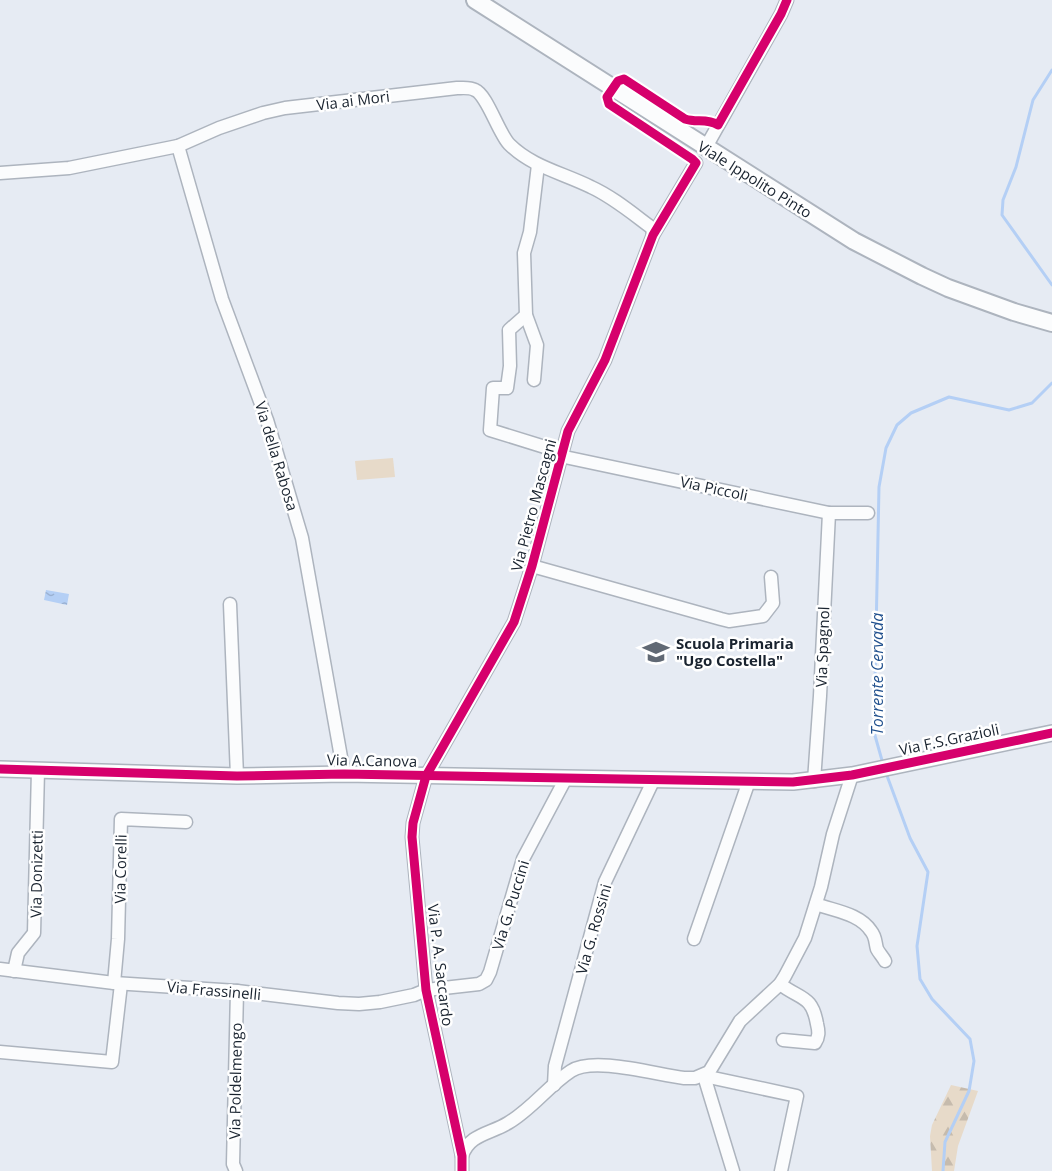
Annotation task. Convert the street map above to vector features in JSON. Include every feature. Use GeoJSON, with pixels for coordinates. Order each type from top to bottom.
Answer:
{"type":"FeatureCollection","features":[{"type":"Feature","properties":{"kind":"main road","name":"Viale Ippolito Pinto"},"geometry":{"type":"LineString","coordinates":[[475,0],[884,258],[981,301],[1052,323]]}},
{"type":"Feature","properties":{"kind":"street"},"geometry":{"type":"LineString","coordinates":[[706,147],[782,14],[787,0]]}},
{"type":"Feature","properties":{"kind":"street","name":"Via ai Mori"},"geometry":{"type":"LineString","coordinates":[[0,173],[69,168],[177,146],[219,128],[285,108],[471,88],[481,94],[508,143],[538,165],[602,192],[652,228],[653,235]]}},
{"type":"Feature","properties":{"kind":"street","name":"Via della Rabosa"},"geometry":{"type":"LineString","coordinates":[[177,146],[222,299],[267,420],[302,538],[344,774]]}},
{"type":"Feature","properties":{"kind":"street","name":"Via Pietro Mascagni"},"geometry":{"type":"LineString","coordinates":[[426,776],[510,632],[532,566],[561,454],[575,415],[605,360],[653,235],[696,163]]}},
{"type":"Feature","properties":{"kind":"street"},"geometry":{"type":"LineString","coordinates":[[534,380],[537,345],[526,315],[524,253],[530,232],[538,165]]}},
{"type":"Feature","properties":{"kind":"street","name":"Via Piccoli"},"geometry":{"type":"LineString","coordinates":[[526,315],[509,330],[510,366],[507,388],[493,388],[490,430],[561,454],[829,513],[868,513]]}},
{"type":"Feature","properties":{"kind":"street","name":"Via Spagnol"},"geometry":{"type":"LineString","coordinates":[[814,781],[829,513]]}},
{"type":"Feature","properties":{"kind":"street"},"geometry":{"type":"LineString","coordinates":[[532,566],[729,621],[763,616],[772,603],[771,577]]}},
{"type":"Feature","properties":{"kind":"street"},"geometry":{"type":"LineString","coordinates":[[230,604],[237,776]]}},
{"type":"Feature","properties":{"kind":"street","name":"Via F.S.Grazioli"},"geometry":{"type":"LineString","coordinates":[[852,775],[1052,733]]}},
{"type":"Feature","properties":{"kind":"street","name":"Via A.Canova"},"geometry":{"type":"LineString","coordinates":[[0,769],[237,776],[344,774],[748,781],[814,781],[852,775]]}},
{"type":"Feature","properties":{"kind":"street","name":"Via Donizetti"},"geometry":{"type":"LineString","coordinates":[[14,971],[18,952],[34,933],[38,770]]}},
{"type":"Feature","properties":{"kind":"street"},"geometry":{"type":"LineString","coordinates":[[704,1076],[711,1070],[743,1016],[780,984],[802,945],[816,904],[833,834],[852,775]]}},
{"type":"Feature","properties":{"kind":"street","name":"Via P. A. Saccardo"},"geometry":{"type":"LineString","coordinates":[[426,776],[413,823],[412,837],[426,990],[462,1156],[462,1171]]}},
{"type":"Feature","properties":{"kind":"street","name":"Via G. Puccini"},"geometry":{"type":"LineString","coordinates":[[426,990],[479,984],[486,980],[523,859],[566,778]]}},
{"type":"Feature","properties":{"kind":"street","name":"Via G. Rossini"},"geometry":{"type":"LineString","coordinates":[[554,1085],[555,1066],[605,882],[654,779]]}},
{"type":"Feature","properties":{"kind":"street"},"geometry":{"type":"LineString","coordinates":[[694,939],[748,781]]}},
{"type":"Feature","properties":{"kind":"street","name":"Via Corelli"},"geometry":{"type":"LineString","coordinates":[[117,983],[121,819],[186,822]]}},
{"type":"Feature","properties":{"kind":"street"},"geometry":{"type":"LineString","coordinates":[[816,904],[855,916],[862,921],[877,940],[877,949],[885,961]]}},
{"type":"Feature","properties":{"kind":"street","name":"Via Frassinelli"},"geometry":{"type":"LineString","coordinates":[[0,969],[117,983],[237,991],[338,1003],[380,1002],[414,995],[426,990]]}},
{"type":"Feature","properties":{"kind":"street"},"geometry":{"type":"LineString","coordinates":[[0,1052],[112,1062],[117,983]]}},
{"type":"Feature","properties":{"kind":"street"},"geometry":{"type":"LineString","coordinates":[[780,984],[811,1004],[815,1012],[819,1036],[816,1043],[783,1040]]}},
{"type":"Feature","properties":{"kind":"street","name":"Via Poldelmengo"},"geometry":{"type":"LineString","coordinates":[[236,1171],[233,1164],[237,991]]}},
{"type":"Feature","properties":{"kind":"street"},"geometry":{"type":"LineString","coordinates":[[462,1156],[471,1140],[513,1120],[571,1071],[586,1065],[622,1067],[684,1078],[704,1076],[796,1096],[782,1171]]}},
{"type":"Feature","properties":{"kind":"street"},"geometry":{"type":"LineString","coordinates":[[704,1076],[733,1171]]}},
{"type":"Feature","properties":{"kind":"green space"},"geometry":{"type":"Polygon","coordinates":[[[393,458],[395,477],[357,480],[355,461],[393,458]]]}},
{"type":"Feature","properties":{"kind":"green space"},"geometry":{"type":"Polygon","coordinates":[[[951,1085],[978,1091],[958,1146],[954,1171],[932,1171],[930,1136],[932,1125],[951,1085]]]}},
{"type":"Feature","properties":{"kind":"water"},"geometry":{"type":"Polygon","coordinates":[[[46,590],[69,594],[67,605],[44,600],[46,590]]]}},
{"type":"Feature","properties":{"kind":"waterway","name":"Torrente Cervada"},"geometry":{"type":"LineString","coordinates":[[1052,70],[1033,100],[1016,167],[1003,200],[1002,215],[1052,285]]}},
{"type":"Feature","properties":{"kind":"waterway","name":"Torrente Cervada"},"geometry":{"type":"LineString","coordinates":[[883,764],[874,732],[879,487],[886,448],[897,425],[911,413],[949,397],[1009,410],[1032,403],[1052,383]]}},
{"type":"Feature","properties":{"kind":"waterway","name":"Torrente Cervada"},"geometry":{"type":"LineString","coordinates":[[886,773],[910,838],[928,872],[917,946],[920,979],[932,999],[970,1039],[974,1061],[969,1091],[945,1142],[943,1171]]}},
{"type":"Feature","properties":{"kind":"cycle path"},"geometry":{"type":"LineString","coordinates":[[462,1171],[462,1156],[426,990],[412,837],[413,823],[426,776],[514,622],[532,566],[568,431],[605,360],[653,235],[696,163],[609,104],[607,97],[618,81],[624,79],[685,119],[718,125],[787,0]]}},
{"type":"Feature","properties":{"kind":"cycle path"},"geometry":{"type":"LineString","coordinates":[[0,769],[237,776],[344,774],[793,782],[852,775],[1052,733]]}},
{"type":"Feature","properties":{"kind":"place","name":"Scuola Primaria \"Ugo Costella\""},"geometry":{"type":"Point","coordinates":[656,652]}}]}
